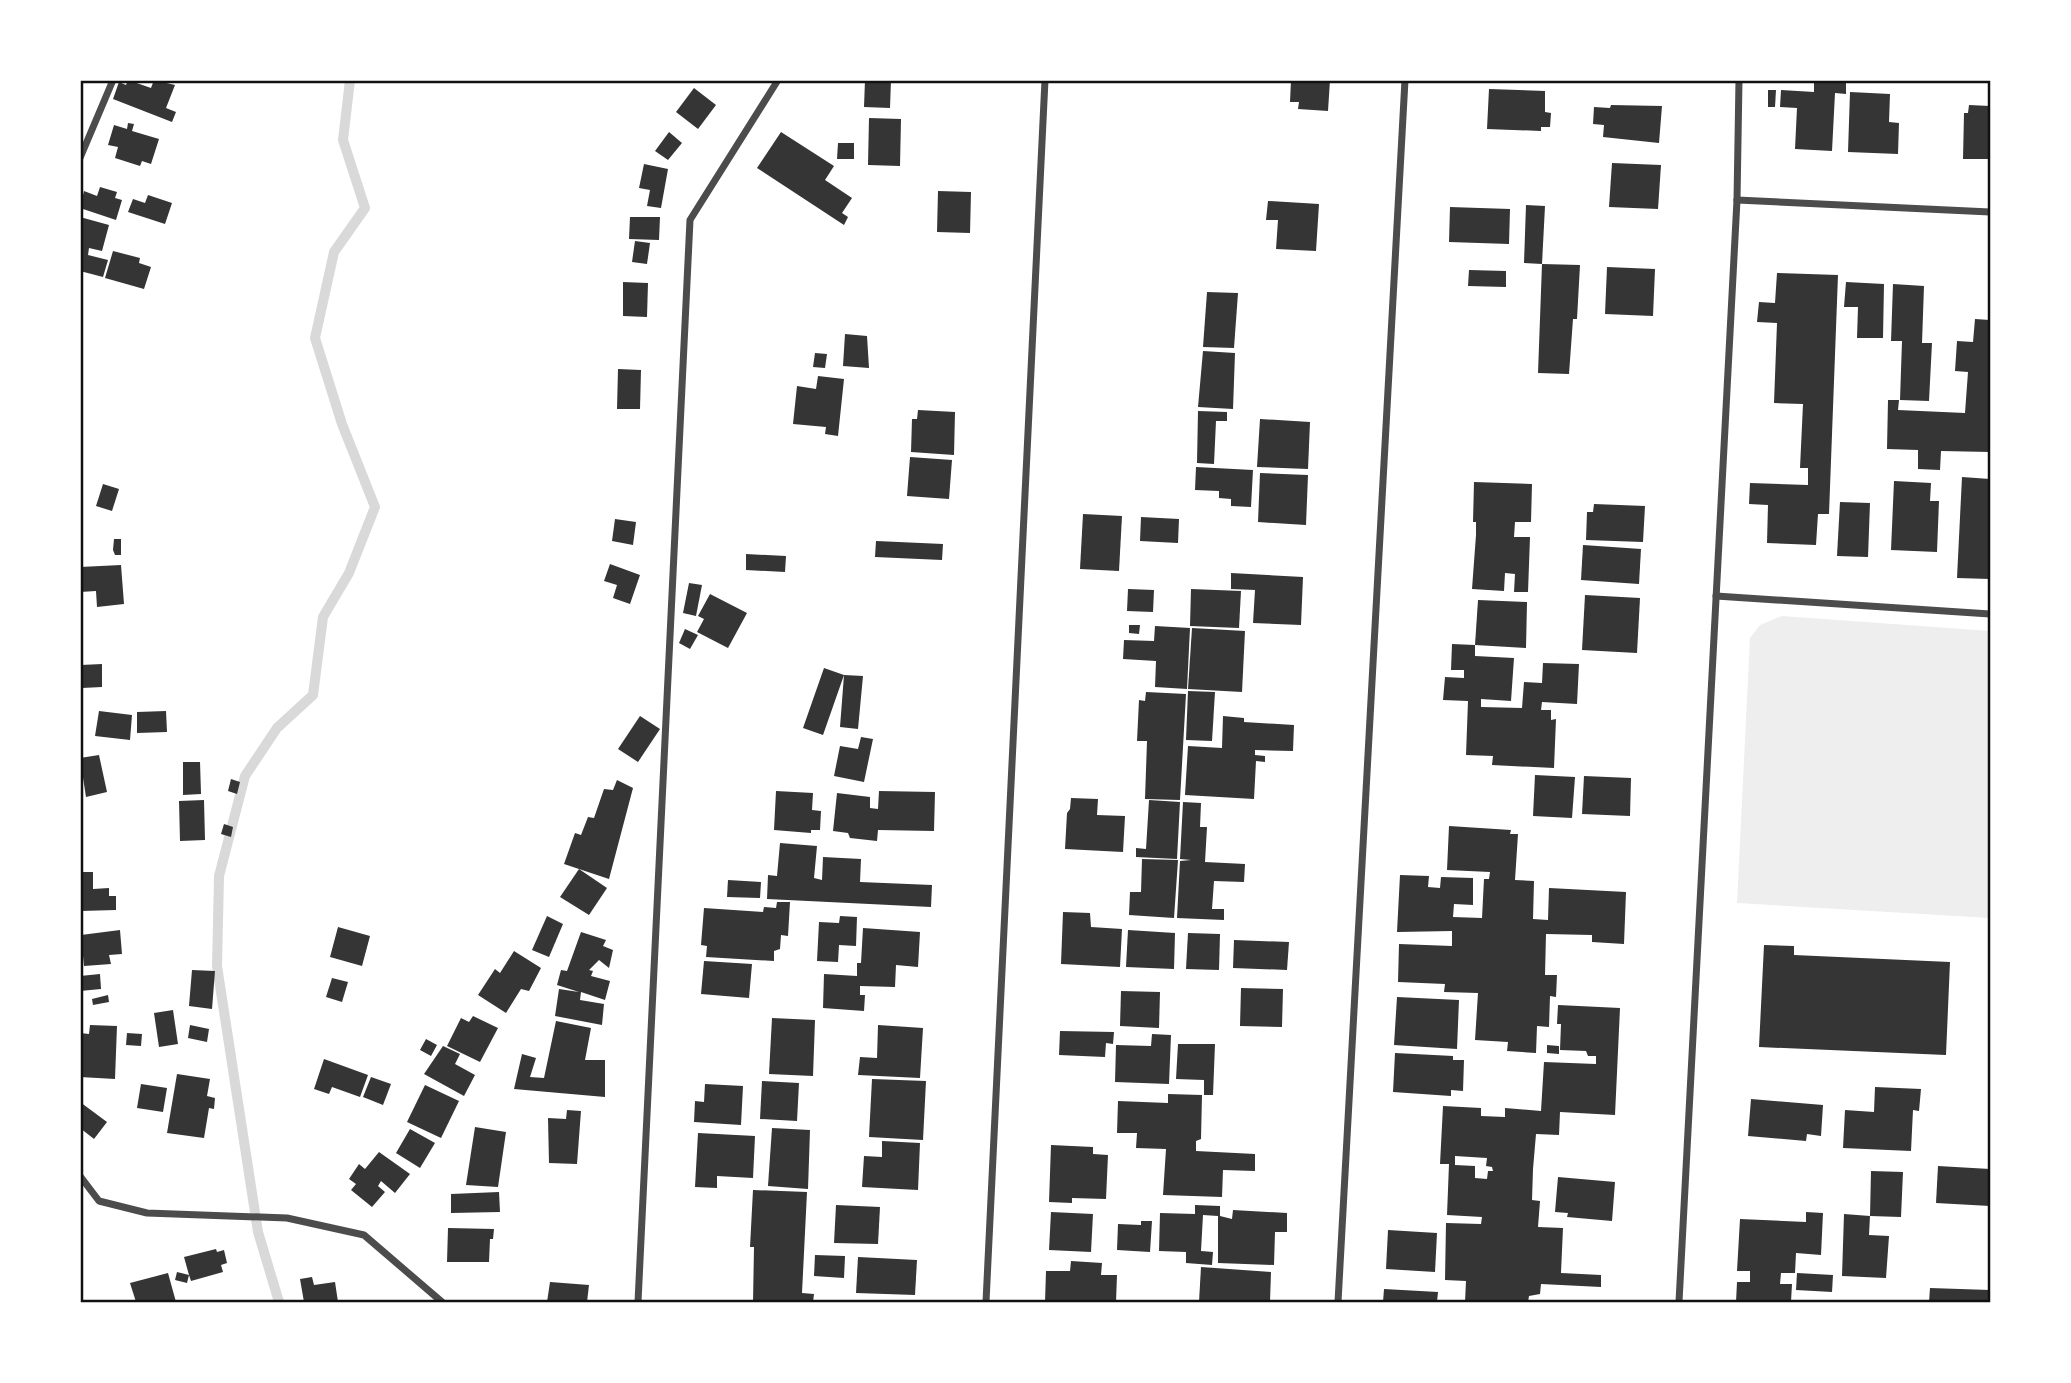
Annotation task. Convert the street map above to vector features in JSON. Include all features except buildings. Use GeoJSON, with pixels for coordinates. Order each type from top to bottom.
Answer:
{"type":"FeatureCollection","features":[{"type":"Feature","properties":{"kind":"street"},"geometry":{"type":"LineString","coordinates":[[80,158],[113,80]]}},
{"type":"Feature","properties":{"kind":"street"},"geometry":{"type":"LineString","coordinates":[[638,1303],[690,220],[778,80]]}},
{"type":"Feature","properties":{"kind":"street"},"geometry":{"type":"LineString","coordinates":[[986,1303],[1045,80]]}},
{"type":"Feature","properties":{"kind":"street"},"geometry":{"type":"LineString","coordinates":[[1338,1303],[1405,80]]}},
{"type":"Feature","properties":{"kind":"street"},"geometry":{"type":"LineString","coordinates":[[1679,1303],[1737,200],[1739,80]]}},
{"type":"Feature","properties":{"kind":"street"},"geometry":{"type":"LineString","coordinates":[[1737,200],[1990,212]]}},
{"type":"Feature","properties":{"kind":"street"},"geometry":{"type":"LineString","coordinates":[[1716,596],[1990,614]]}},
{"type":"Feature","properties":{"kind":"street"},"geometry":{"type":"LineString","coordinates":[[80,1176],[99,1201],[147,1213],[287,1218],[364,1235],[442,1303]]}},
{"type":"Feature","properties":{"kind":"shaded area"},"geometry":{"type":"Polygon","coordinates":[[[1782,616],[1990,631],[1990,918],[1737,903],[1750,638],[1760,625],[1782,616]]]}},
{"type":"Feature","properties":{"kind":"waterway"},"geometry":{"type":"LineString","coordinates":[[279,1302],[258,1232],[217,966],[219,876],[245,776],[277,728],[313,695],[323,617],[349,573],[375,507],[342,424],[315,338],[334,252],[365,208],[343,140],[350,80]]}}]}
